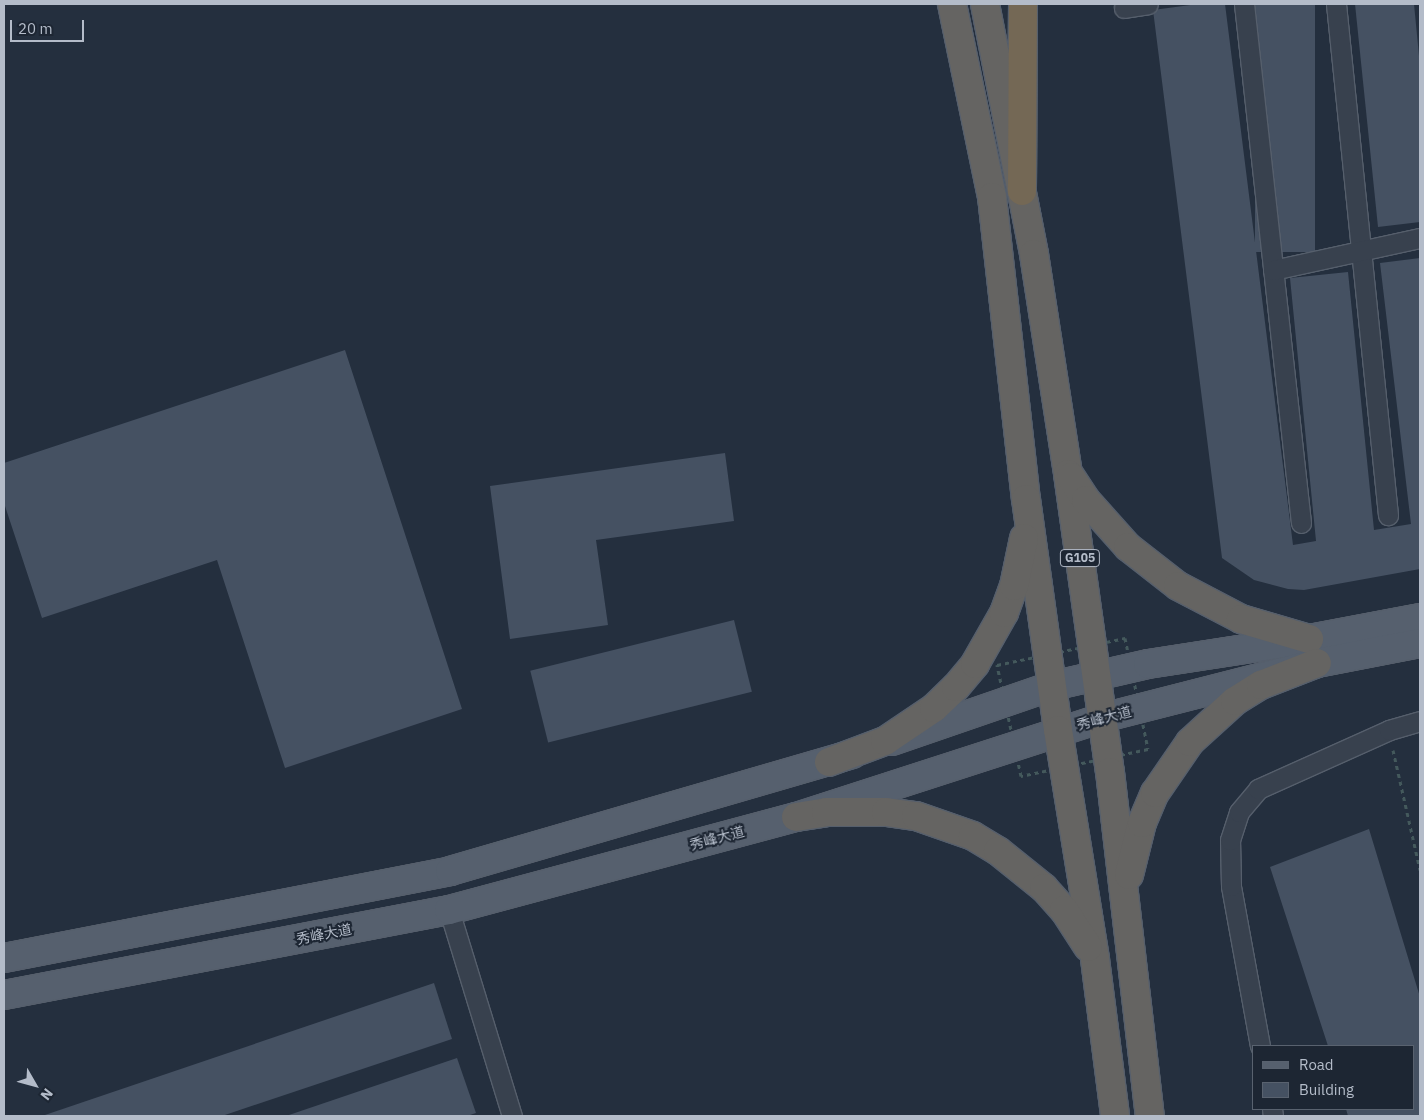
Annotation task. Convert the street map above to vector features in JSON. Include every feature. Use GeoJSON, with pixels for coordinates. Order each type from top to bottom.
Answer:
{"type":"FeatureCollection","features":[{"type":"Feature","properties":{"kind":"highway"},"geometry":{"type":"LineString","coordinates":[[952,4],[992,197],[1026,499],[1058,730],[1095,959],[1115,1116]]}},
{"type":"Feature","properties":{"kind":"highway","name":"G105"},"geometry":{"type":"LineString","coordinates":[[985,4],[1022,191],[1068,474],[1102,718],[1150,1116]]}},
{"type":"Feature","properties":{"kind":"highway"},"geometry":{"type":"LineString","coordinates":[[1022,191],[1023,4]]}},
{"type":"Feature","properties":{"kind":"highway"},"geometry":{"type":"LineString","coordinates":[[1068,474],[1091,506],[1128,547],[1178,586],[1241,619],[1313,651]]}},
{"type":"Feature","properties":{"kind":"highway"},"geometry":{"type":"LineString","coordinates":[[829,762],[885,741],[910,726],[934,708],[975,664],[991,639],[1014,586],[1022,558],[1026,499]]}},
{"type":"Feature","properties":{"kind":"highway"},"geometry":{"type":"LineString","coordinates":[[1129,949],[1127,885],[1132,853],[1145,815],[1171,766],[1211,720],[1235,701],[1313,651]]}},
{"type":"Feature","properties":{"kind":"highway"},"geometry":{"type":"LineString","coordinates":[[796,817],[841,811],[886,812],[916,816],[973,836],[998,851],[1044,888],[1064,910],[1095,959]]}},
{"type":"Feature","properties":{"kind":"main road","name":"秀峰大道"},"geometry":{"type":"LineString","coordinates":[[4,995],[449,910],[796,817],[1058,730],[1102,718],[1420,618]]}},
{"type":"Feature","properties":{"kind":"main road","name":"秀峰大道"},"geometry":{"type":"LineString","coordinates":[[4,958],[450,870],[829,762],[1052,686],[1148,664],[1420,643]]}},
{"type":"Feature","properties":{"kind":"street"},"geometry":{"type":"LineString","coordinates":[[1124,8],[1148,4]]}},
{"type":"Feature","properties":{"kind":"street"},"geometry":{"type":"LineString","coordinates":[[1244,4],[1301,523]]}},
{"type":"Feature","properties":{"kind":"street"},"geometry":{"type":"LineString","coordinates":[[1336,4],[1388,515]]}},
{"type":"Feature","properties":{"kind":"street"},"geometry":{"type":"LineString","coordinates":[[1273,270],[1420,238]]}},
{"type":"Feature","properties":{"kind":"street"},"geometry":{"type":"LineString","coordinates":[[1260,1045],[1231,886],[1230,840],[1239,812],[1258,790],[1389,730],[1420,721]]}},
{"type":"Feature","properties":{"kind":"street"},"geometry":{"type":"LineString","coordinates":[[449,910],[512,1116]]}},
{"type":"Feature","properties":{"kind":"path"},"geometry":{"type":"LineString","coordinates":[[1389,730],[1420,870]]}},
{"type":"Feature","properties":{"kind":"building"},"geometry":{"type":"Polygon","coordinates":[[[1198,4],[1225,4],[1293,545],[1316,541],[1290,278],[1348,272],[1374,530],[1411,524],[1380,263],[1420,258],[1420,569],[1304,590],[1288,589],[1254,580],[1222,558],[1153,10],[1198,4]]]}},
{"type":"Feature","properties":{"kind":"building"},"geometry":{"type":"Polygon","coordinates":[[[1255,4],[1315,4],[1315,252],[1255,252],[1255,4]]]}},
{"type":"Feature","properties":{"kind":"building"},"geometry":{"type":"Polygon","coordinates":[[[1355,4],[1414,4],[1420,66],[1420,222],[1378,227],[1355,4]]]}},
{"type":"Feature","properties":{"kind":"building"},"geometry":{"type":"Polygon","coordinates":[[[345,350],[462,709],[285,768],[217,560],[42,618],[4,503],[4,463],[345,350]]]}},
{"type":"Feature","properties":{"kind":"building"},"geometry":{"type":"Polygon","coordinates":[[[725,453],[734,521],[596,540],[608,625],[510,639],[490,486],[725,453]]]}},
{"type":"Feature","properties":{"kind":"building"},"geometry":{"type":"Polygon","coordinates":[[[734,620],[752,692],[548,743],[530,671],[734,620]]]}},
{"type":"Feature","properties":{"kind":"building"},"geometry":{"type":"Polygon","coordinates":[[[1369,829],[1420,997],[1420,1116],[1348,1116],[1346,1110],[1414,1110],[1414,1045],[1328,1045],[1270,867],[1369,829]]]}},
{"type":"Feature","properties":{"kind":"building"},"geometry":{"type":"Polygon","coordinates":[[[434,983],[452,1039],[222,1116],[42,1116],[434,983]]]}},
{"type":"Feature","properties":{"kind":"building"},"geometry":{"type":"Polygon","coordinates":[[[457,1058],[476,1113],[467,1116],[286,1116],[457,1058]]]}}]}
